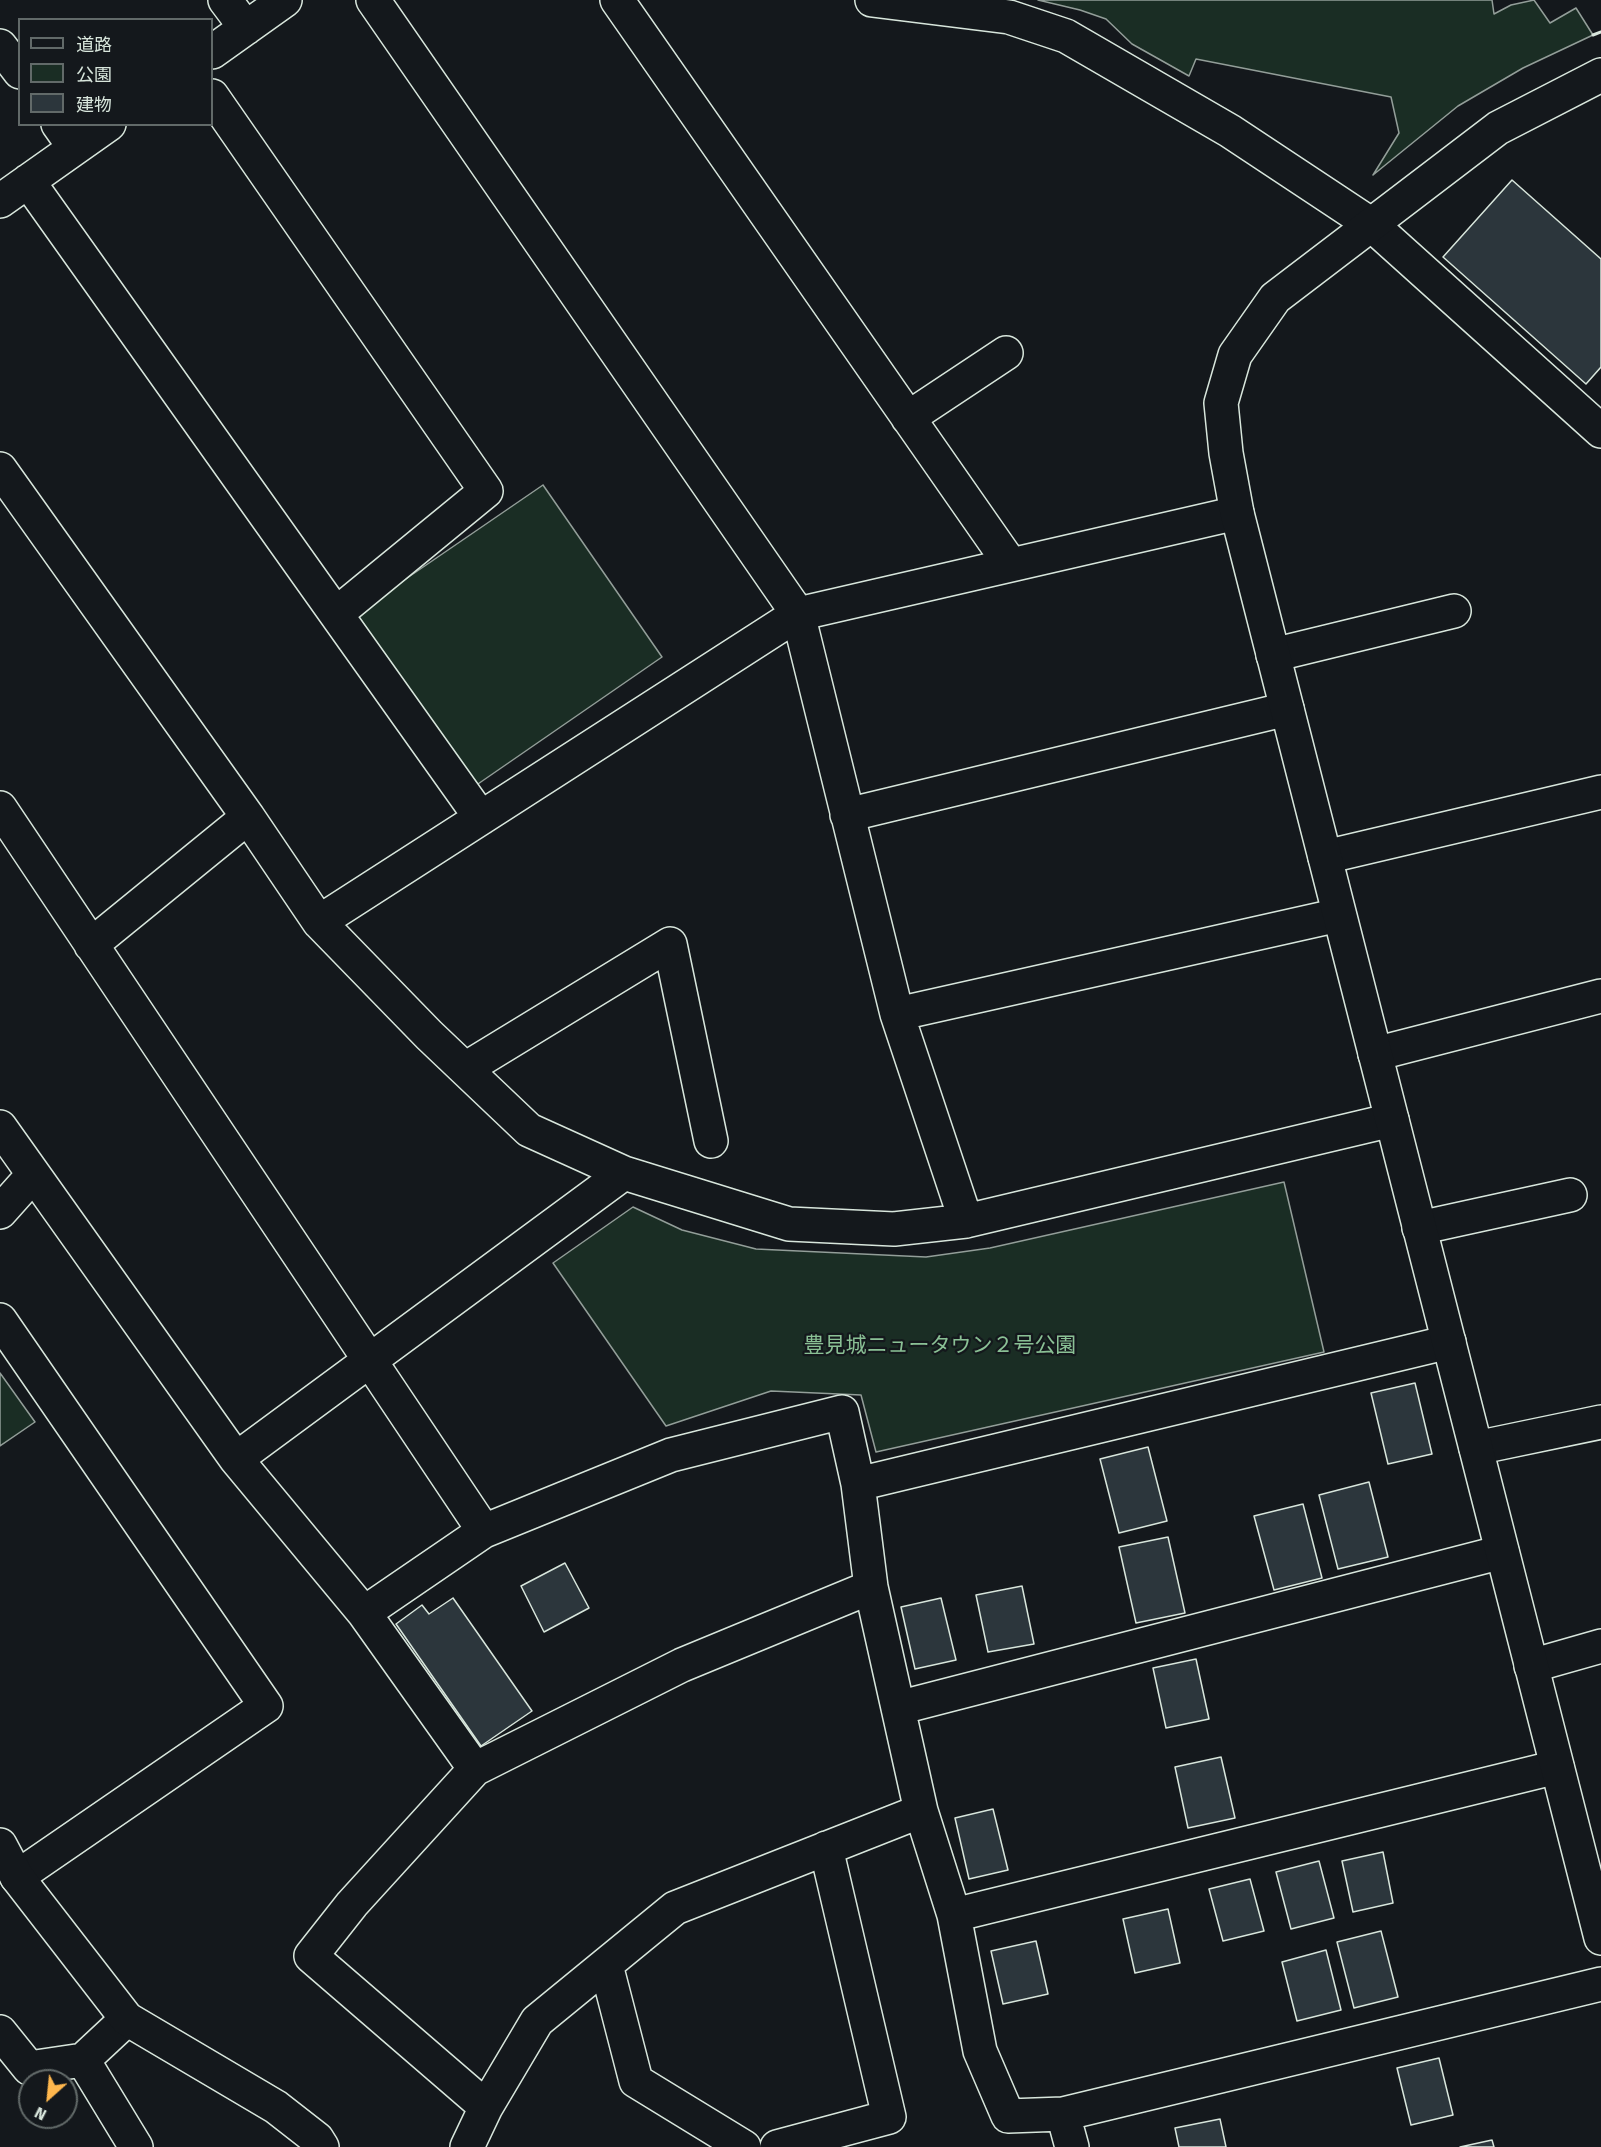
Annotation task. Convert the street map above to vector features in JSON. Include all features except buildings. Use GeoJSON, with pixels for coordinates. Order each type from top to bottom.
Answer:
{"type":"FeatureCollection","features":[{"type":"Feature","properties":{"kind":"street"},"geometry":{"type":"LineString","coordinates":[[225,0],[246,28]]}},
{"type":"Feature","properties":{"kind":"street"},"geometry":{"type":"LineString","coordinates":[[213,51],[285,0]]}},
{"type":"Feature","properties":{"kind":"street"},"geometry":{"type":"LineString","coordinates":[[373,0],[798,614],[897,1014],[966,1221]]}},
{"type":"Feature","properties":{"kind":"street"},"geometry":{"type":"LineString","coordinates":[[616,0],[1011,565]]}},
{"type":"Feature","properties":{"kind":"street"},"geometry":{"type":"LineString","coordinates":[[872,0],[1009,17],[1066,36],[1230,131],[1372,225],[1601,431]]}},
{"type":"Feature","properties":{"kind":"street"},"geometry":{"type":"LineString","coordinates":[[0,46],[18,69]]}},
{"type":"Feature","properties":{"kind":"street"},"geometry":{"type":"LineString","coordinates":[[1601,75],[1498,128],[1275,298],[1235,355],[1221,403],[1226,453],[1237,513],[1557,1767],[1593,1874],[1601,1938]]}},
{"type":"Feature","properties":{"kind":"street"},"geometry":{"type":"LineString","coordinates":[[213,97],[486,491],[336,614]]}},
{"type":"Feature","properties":{"kind":"street"},"geometry":{"type":"LineString","coordinates":[[0,201],[28,181],[67,136],[102,126]]}},
{"type":"Feature","properties":{"kind":"street"},"geometry":{"type":"LineString","coordinates":[[28,181],[481,818]]}},
{"type":"Feature","properties":{"kind":"street"},"geometry":{"type":"LineString","coordinates":[[908,418],[1006,353]]}},
{"type":"Feature","properties":{"kind":"street"},"geometry":{"type":"LineString","coordinates":[[0,469],[248,817],[319,922],[465,1069],[530,1130],[624,1173],[789,1224],[894,1229],[966,1221],[1392,1120]]}},
{"type":"Feature","properties":{"kind":"street"},"geometry":{"type":"LineString","coordinates":[[319,922],[798,614],[1237,513]]}},
{"type":"Feature","properties":{"kind":"street"},"geometry":{"type":"LineString","coordinates":[[1273,655],[1454,611]]}},
{"type":"Feature","properties":{"kind":"street"},"geometry":{"type":"LineString","coordinates":[[847,815],[1287,709]]}},
{"type":"Feature","properties":{"kind":"street"},"geometry":{"type":"LineString","coordinates":[[1325,857],[1601,792]]}},
{"type":"Feature","properties":{"kind":"street"},"geometry":{"type":"LineString","coordinates":[[0,808],[12,852],[91,945],[484,1531]]}},
{"type":"Feature","properties":{"kind":"street"},"geometry":{"type":"LineString","coordinates":[[91,945],[248,817]]}},
{"type":"Feature","properties":{"kind":"street"},"geometry":{"type":"LineString","coordinates":[[897,1014],[1339,915]]}},
{"type":"Feature","properties":{"kind":"street"},"geometry":{"type":"LineString","coordinates":[[465,1069],[670,944],[711,1141]]}},
{"type":"Feature","properties":{"kind":"street"},"geometry":{"type":"LineString","coordinates":[[1375,1054],[1601,996]]}},
{"type":"Feature","properties":{"kind":"street"},"geometry":{"type":"LineString","coordinates":[[0,1127],[236,1459],[363,1613],[475,1769]]}},
{"type":"Feature","properties":{"kind":"street"},"geometry":{"type":"LineString","coordinates":[[236,1459],[624,1173]]}},
{"type":"Feature","properties":{"kind":"street"},"geometry":{"type":"LineString","coordinates":[[0,1212],[33,1175]]}},
{"type":"Feature","properties":{"kind":"street"},"geometry":{"type":"LineString","coordinates":[[1419,1228],[1570,1195]]}},
{"type":"Feature","properties":{"kind":"street"},"geometry":{"type":"LineString","coordinates":[[0,1320],[266,1706],[17,1877]]}},
{"type":"Feature","properties":{"kind":"street"},"geometry":{"type":"LineString","coordinates":[[858,1484],[1449,1342]]}},
{"type":"Feature","properties":{"kind":"street"},"geometry":{"type":"LineString","coordinates":[[363,1613],[484,1531],[671,1455],[842,1412],[858,1484],[871,1587],[921,1811],[954,1915],[980,2051],[1008,2116],[1063,2114],[1601,1983]]}},
{"type":"Feature","properties":{"kind":"street"},"geometry":{"type":"LineString","coordinates":[[1476,1448],[1601,1422]]}},
{"type":"Feature","properties":{"kind":"street"},"geometry":{"type":"LineString","coordinates":[[898,1708],[1502,1552]]}},
{"type":"Feature","properties":{"kind":"street"},"geometry":{"type":"LineString","coordinates":[[486,2107],[312,1956],[352,1904],[475,1769],[682,1665],[871,1587]]}},
{"type":"Feature","properties":{"kind":"street"},"geometry":{"type":"LineString","coordinates":[[1531,1666],[1601,1646]]}},
{"type":"Feature","properties":{"kind":"street"},"geometry":{"type":"LineString","coordinates":[[954,1915],[1557,1767]]}},
{"type":"Feature","properties":{"kind":"street"},"geometry":{"type":"LineString","coordinates":[[467,2147],[486,2107],[537,2021],[675,1908],[921,1811]]}},
{"type":"Feature","properties":{"kind":"street"},"geometry":{"type":"LineString","coordinates":[[0,1845],[17,1877],[128,2019],[276,2107],[317,2139],[322,2147]]}},
{"type":"Feature","properties":{"kind":"street"},"geometry":{"type":"LineString","coordinates":[[777,2147],[890,2117],[826,1848]]}},
{"type":"Feature","properties":{"kind":"street"},"geometry":{"type":"LineString","coordinates":[[606,1965],[636,2081],[744,2147]]}},
{"type":"Feature","properties":{"kind":"street"},"geometry":{"type":"LineString","coordinates":[[0,2032],[28,2068],[83,2060],[128,2019]]}},
{"type":"Feature","properties":{"kind":"street"},"geometry":{"type":"LineString","coordinates":[[83,2060],[136,2147]]}},
{"type":"Feature","properties":{"kind":"street"},"geometry":{"type":"LineString","coordinates":[[1063,2114],[1072,2147]]}},
{"type":"Feature","properties":{"kind":"green space"},"geometry":{"type":"Polygon","coordinates":[[[1038,0],[1492,0],[1494,14],[1511,5],[1534,0],[1550,23],[1576,8],[1593,35],[1523,68],[1458,106],[1373,175],[1399,133],[1391,97],[1196,59],[1189,76],[1132,44],[1106,19],[1038,0]]]}},
{"type":"Feature","properties":{"kind":"green space"},"geometry":{"type":"Polygon","coordinates":[[[543,485],[662,657],[475,786],[356,613],[543,485]]]}},
{"type":"Feature","properties":{"kind":"green space","name":"豊見城ニュータウン２号公園"},"geometry":{"type":"Polygon","coordinates":[[[1284,1182],[1324,1352],[876,1452],[861,1395],[771,1391],[666,1426],[553,1263],[633,1207],[682,1230],[756,1249],[926,1257],[990,1248],[1284,1182]]]}},
{"type":"Feature","properties":{"kind":"green space"},"geometry":{"type":"Polygon","coordinates":[[[0,1373],[35,1422],[0,1446],[0,1373]]]}},
{"type":"Feature","properties":{"kind":"wall"},"geometry":{"type":"LineString","coordinates":[[1593,35],[1601,32]]}}]}
